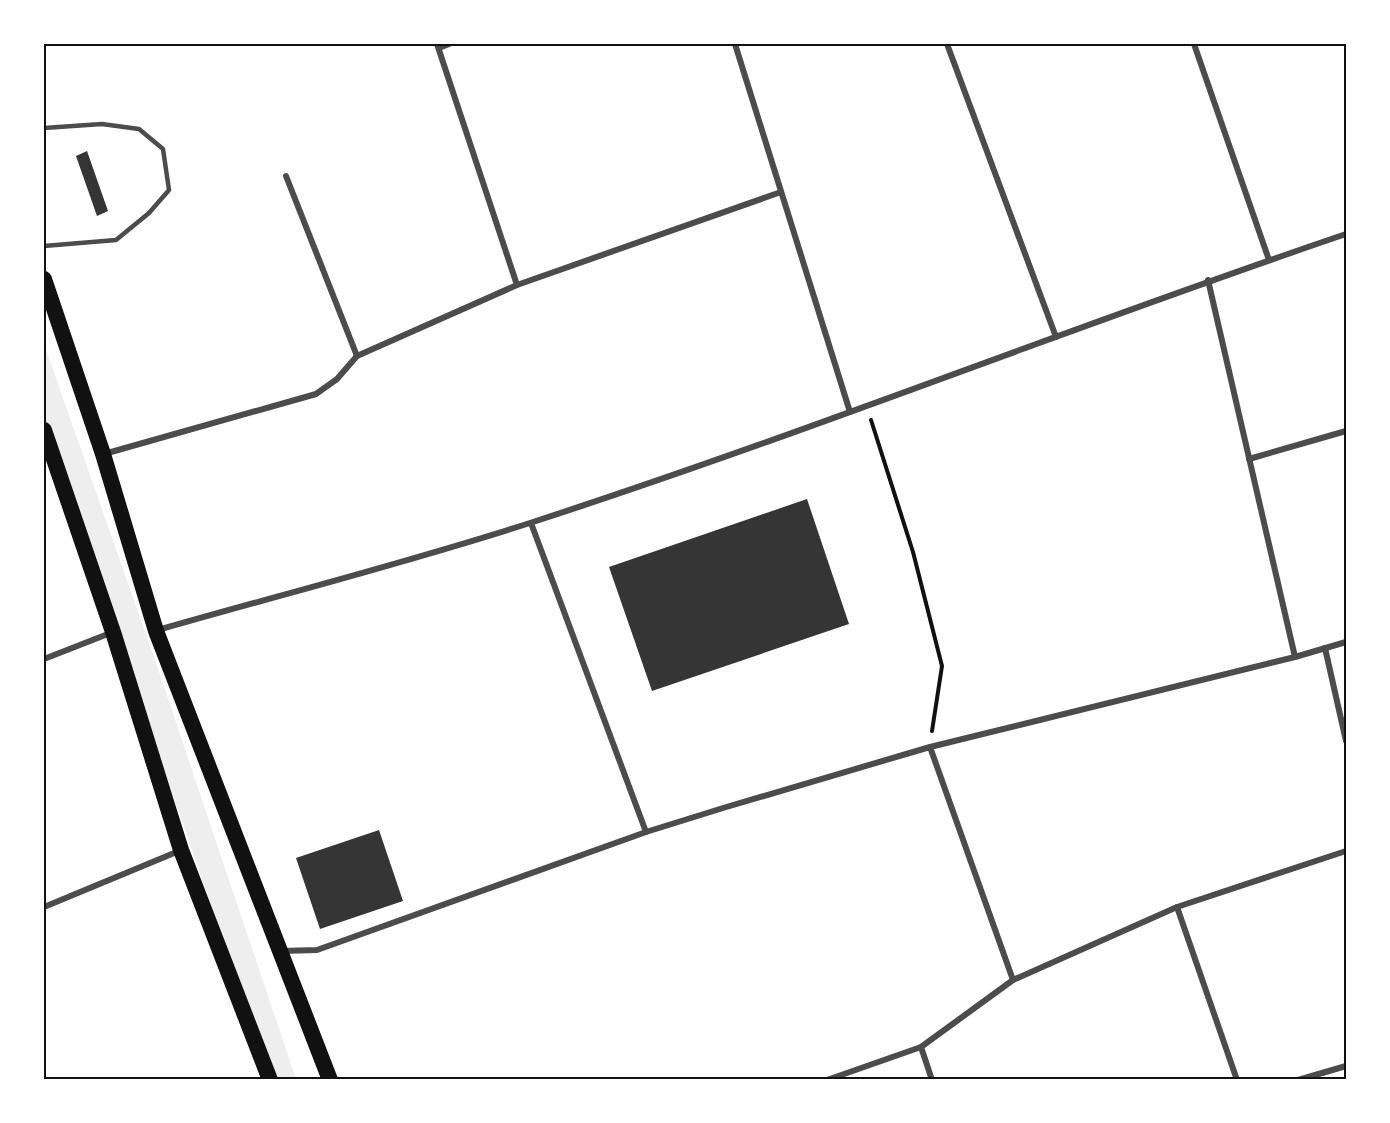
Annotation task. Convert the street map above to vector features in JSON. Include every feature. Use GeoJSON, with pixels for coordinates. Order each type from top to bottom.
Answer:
{"type":"FeatureCollection","features":[{"type":"Feature","properties":{"kind":"highway"},"geometry":{"type":"LineString","coordinates":[[44,279],[104,454],[156,631],[330,1080]]}},
{"type":"Feature","properties":{"kind":"highway"},"geometry":{"type":"LineString","coordinates":[[44,430],[113,632],[181,850],[270,1080]]}},
{"type":"Feature","properties":{"kind":"street"},"geometry":{"type":"LineString","coordinates":[[449,44],[438,46],[517,285]]}},
{"type":"Feature","properties":{"kind":"street"},"geometry":{"type":"LineString","coordinates":[[735,44],[850,412]]}},
{"type":"Feature","properties":{"kind":"street"},"geometry":{"type":"LineString","coordinates":[[947,44],[1056,337]]}},
{"type":"Feature","properties":{"kind":"street"},"geometry":{"type":"LineString","coordinates":[[1194,44],[1269,260]]}},
{"type":"Feature","properties":{"kind":"street"},"geometry":{"type":"LineString","coordinates":[[286,176],[357,356]]}},
{"type":"Feature","properties":{"kind":"street"},"geometry":{"type":"LineString","coordinates":[[104,454],[316,394],[338,379],[357,356],[517,285],[781,192]]}},
{"type":"Feature","properties":{"kind":"street"},"geometry":{"type":"LineString","coordinates":[[156,631],[531,523],[867,406],[1208,280],[1347,234]]}},
{"type":"Feature","properties":{"kind":"street"},"geometry":{"type":"LineString","coordinates":[[1208,280],[1295,657]]}},
{"type":"Feature","properties":{"kind":"street"},"geometry":{"type":"LineString","coordinates":[[1249,459],[1347,431]]}},
{"type":"Feature","properties":{"kind":"street"},"geometry":{"type":"LineString","coordinates":[[531,523],[646,831]]}},
{"type":"Feature","properties":{"kind":"street"},"geometry":{"type":"LineString","coordinates":[[44,659],[113,632]]}},
{"type":"Feature","properties":{"kind":"street"},"geometry":{"type":"LineString","coordinates":[[281,951],[317,950],[646,831],[930,747],[1295,657],[1347,642]]}},
{"type":"Feature","properties":{"kind":"street"},"geometry":{"type":"LineString","coordinates":[[1325,648],[1347,741]]}},
{"type":"Feature","properties":{"kind":"street"},"geometry":{"type":"LineString","coordinates":[[930,747],[1013,980]]}},
{"type":"Feature","properties":{"kind":"street"},"geometry":{"type":"LineString","coordinates":[[44,907],[181,850]]}},
{"type":"Feature","properties":{"kind":"street"},"geometry":{"type":"LineString","coordinates":[[827,1080],[921,1047],[1013,980],[1177,907],[1347,851]]}},
{"type":"Feature","properties":{"kind":"street"},"geometry":{"type":"LineString","coordinates":[[1177,907],[1237,1080]]}},
{"type":"Feature","properties":{"kind":"street"},"geometry":{"type":"LineString","coordinates":[[921,1047],[932,1080]]}},
{"type":"Feature","properties":{"kind":"street"},"geometry":{"type":"LineString","coordinates":[[1298,1080],[1347,1066]]}},
{"type":"Feature","properties":{"kind":"lane"},"geometry":{"type":"LineString","coordinates":[[44,128],[102,124],[139,129],[163,149],[170,190],[149,213],[116,240],[44,246]]}},
{"type":"Feature","properties":{"kind":"path"},"geometry":{"type":"LineString","coordinates":[[867,406],[913,552],[942,666],[930,747]]}},
{"type":"Feature","properties":{"kind":"shaded area"},"geometry":{"type":"Polygon","coordinates":[[[44,344],[157,666],[296,1079],[271,1079],[44,422],[44,344]]]}},
{"type":"Feature","properties":{"kind":"building"},"geometry":{"type":"Polygon","coordinates":[[[87,151],[108,211],[97,216],[76,156],[87,151]]]}},
{"type":"Feature","properties":{"kind":"building"},"geometry":{"type":"Polygon","coordinates":[[[807,499],[849,624],[652,691],[609,567],[807,499]]]}},
{"type":"Feature","properties":{"kind":"building"},"geometry":{"type":"Polygon","coordinates":[[[379,830],[403,901],[320,929],[296,858],[379,830]]]}}]}
